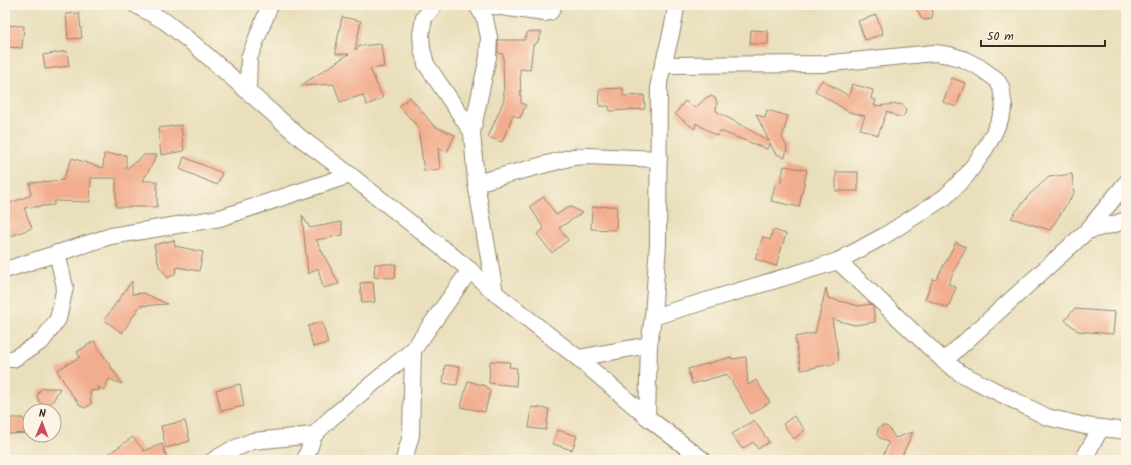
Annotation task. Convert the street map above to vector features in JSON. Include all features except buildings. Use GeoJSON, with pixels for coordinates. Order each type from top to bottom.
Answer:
{"type":"FeatureCollection","features":[{"type":"Feature","properties":{"kind":"street"},"geometry":{"type":"LineString","coordinates":[[136,5],[172,27],[196,46],[248,90],[302,139],[470,270],[495,293],[578,358],[647,417],[703,460]]}},
{"type":"Feature","properties":{"kind":"street"},"geometry":{"type":"LineString","coordinates":[[248,90],[249,58],[270,5]]}},
{"type":"Feature","properties":{"kind":"street"},"geometry":{"type":"LineString","coordinates":[[434,5],[424,18],[421,34],[422,49],[426,64],[472,132]]}},
{"type":"Feature","properties":{"kind":"street"},"geometry":{"type":"LineString","coordinates":[[477,5],[485,19],[489,37],[488,57],[472,132],[476,183],[495,293]]}},
{"type":"Feature","properties":{"kind":"street"},"geometry":{"type":"LineString","coordinates":[[486,5],[545,13],[550,12],[554,5]]}},
{"type":"Feature","properties":{"kind":"street"},"geometry":{"type":"LineString","coordinates":[[647,417],[649,345],[653,317],[658,244],[660,83],[662,65],[675,18],[676,5]]}},
{"type":"Feature","properties":{"kind":"street"},"geometry":{"type":"LineString","coordinates":[[653,317],[838,261],[890,232],[945,197],[966,176],[992,137],[1004,107],[1001,87],[996,79],[979,67],[963,59],[934,53],[822,64],[662,65]]}},
{"type":"Feature","properties":{"kind":"street"},"geometry":{"type":"LineString","coordinates":[[476,183],[573,157],[587,156],[659,159]]}},
{"type":"Feature","properties":{"kind":"street"},"geometry":{"type":"LineString","coordinates":[[5,270],[110,236],[220,218],[350,175]]}},
{"type":"Feature","properties":{"kind":"street"},"geometry":{"type":"LineString","coordinates":[[944,362],[1087,231],[1126,183]]}},
{"type":"Feature","properties":{"kind":"street"},"geometry":{"type":"LineString","coordinates":[[1087,231],[1126,220]]}},
{"type":"Feature","properties":{"kind":"street"},"geometry":{"type":"LineString","coordinates":[[5,359],[14,359],[42,341],[58,319],[65,287],[57,253]]}},
{"type":"Feature","properties":{"kind":"street"},"geometry":{"type":"LineString","coordinates":[[838,261],[944,362],[960,373],[1047,417],[1066,422],[1126,431]]}},
{"type":"Feature","properties":{"kind":"street"},"geometry":{"type":"LineString","coordinates":[[305,460],[314,435],[413,350],[470,270]]}},
{"type":"Feature","properties":{"kind":"street"},"geometry":{"type":"LineString","coordinates":[[578,358],[649,345]]}},
{"type":"Feature","properties":{"kind":"street"},"geometry":{"type":"LineString","coordinates":[[404,460],[411,435],[413,350]]}},
{"type":"Feature","properties":{"kind":"street"},"geometry":{"type":"LineString","coordinates":[[1083,460],[1101,428]]}},
{"type":"Feature","properties":{"kind":"street"},"geometry":{"type":"LineString","coordinates":[[214,460],[231,450],[253,441],[314,435]]}}]}
